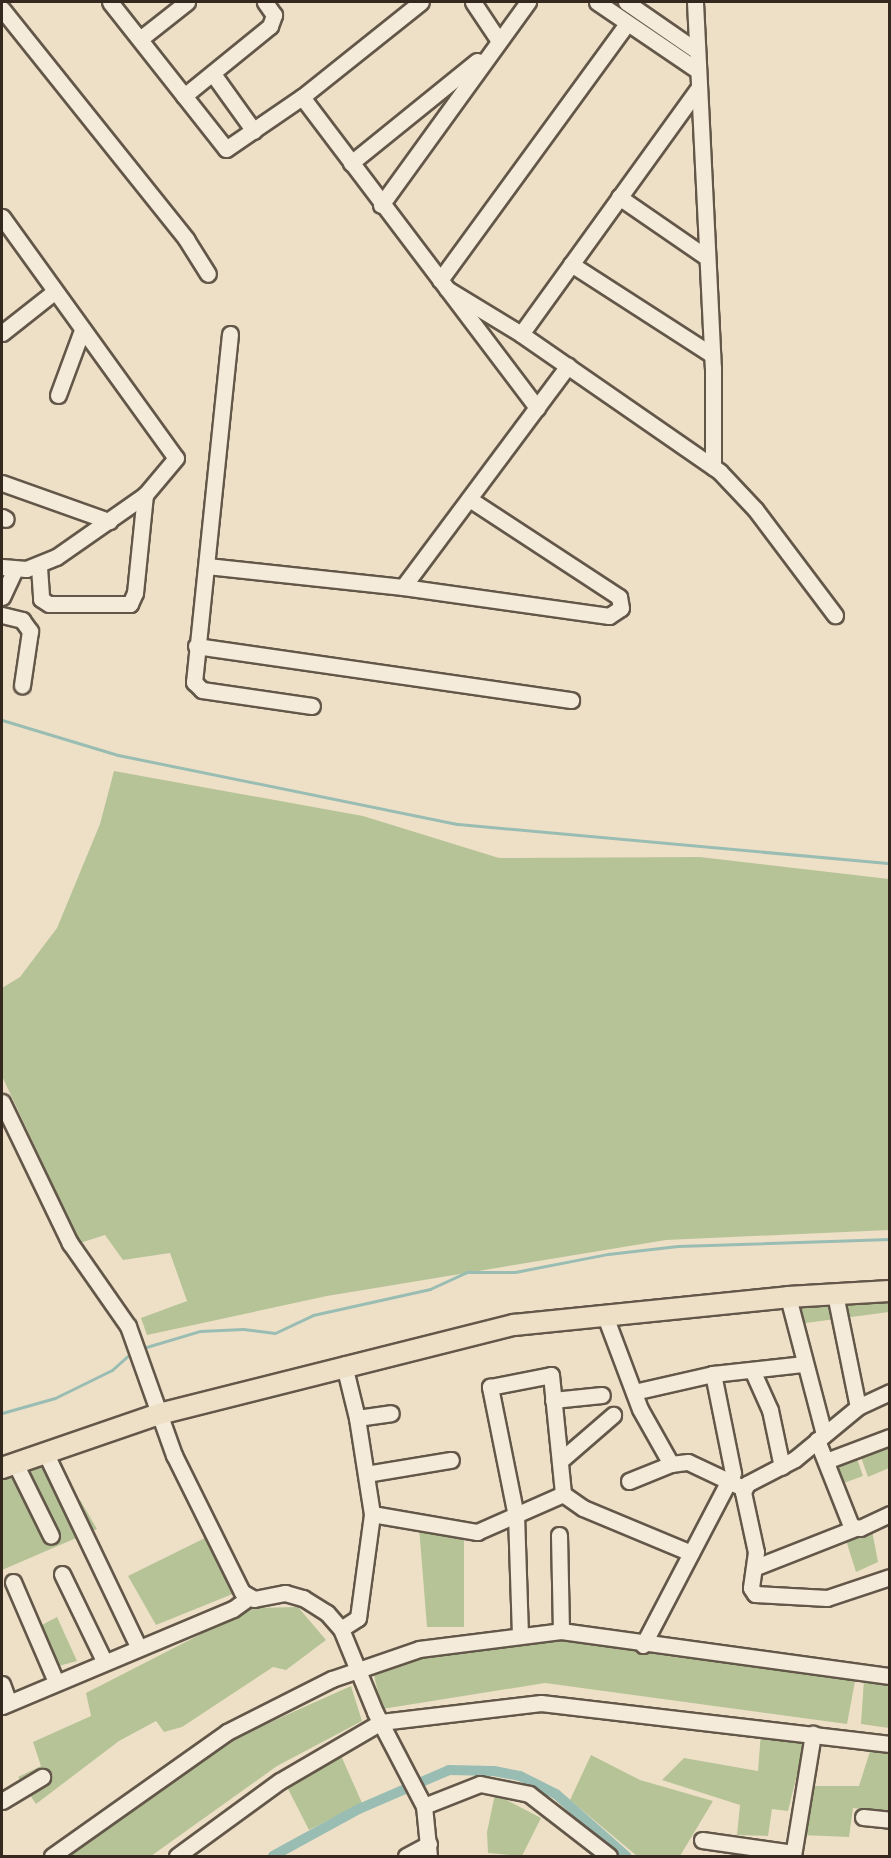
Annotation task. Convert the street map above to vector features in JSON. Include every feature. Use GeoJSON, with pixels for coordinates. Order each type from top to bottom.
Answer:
{"type":"FeatureCollection","features":[{"type":"Feature","properties":{"kind":"main road"},"geometry":{"type":"LineString","coordinates":[[8,1465],[157,1405],[344,1365],[514,1325],[788,1297],[890,1291]]}},
{"type":"Feature","properties":{"kind":"street"},"geometry":{"type":"LineString","coordinates":[[110,2],[222,147],[231,148],[302,97],[421,2]]}},
{"type":"Feature","properties":{"kind":"street"},"geometry":{"type":"LineString","coordinates":[[140,39],[187,2]]}},
{"type":"Feature","properties":{"kind":"street"},"geometry":{"type":"LineString","coordinates":[[184,96],[213,74],[272,22],[274,15],[265,2]]}},
{"type":"Feature","properties":{"kind":"street"},"geometry":{"type":"LineString","coordinates":[[473,2],[497,43]]}},
{"type":"Feature","properties":{"kind":"street"},"geometry":{"type":"LineString","coordinates":[[381,205],[528,2]]}},
{"type":"Feature","properties":{"kind":"street"},"geometry":{"type":"LineString","coordinates":[[597,2],[698,70]]}},
{"type":"Feature","properties":{"kind":"street"},"geometry":{"type":"LineString","coordinates":[[626,2],[697,51]]}},
{"type":"Feature","properties":{"kind":"street"},"geometry":{"type":"LineString","coordinates":[[695,2],[712,355],[712,467]]}},
{"type":"Feature","properties":{"kind":"street"},"geometry":{"type":"LineString","coordinates":[[2,9],[186,239],[208,274]]}},
{"type":"Feature","properties":{"kind":"street"},"geometry":{"type":"LineString","coordinates":[[443,284],[627,24]]}},
{"type":"Feature","properties":{"kind":"street"},"geometry":{"type":"LineString","coordinates":[[351,163],[497,43]]}},
{"type":"Feature","properties":{"kind":"street"},"geometry":{"type":"LineString","coordinates":[[213,74],[254,131]]}},
{"type":"Feature","properties":{"kind":"street"},"geometry":{"type":"LineString","coordinates":[[521,334],[698,90]]}},
{"type":"Feature","properties":{"kind":"street"},"geometry":{"type":"LineString","coordinates":[[302,97],[381,205],[537,408]]}},
{"type":"Feature","properties":{"kind":"street"},"geometry":{"type":"LineString","coordinates":[[619,197],[706,257]]}},
{"type":"Feature","properties":{"kind":"street"},"geometry":{"type":"LineString","coordinates":[[2,217],[54,292],[175,452],[173,462],[145,495],[109,521],[39,567],[8,569],[2,597]]}},
{"type":"Feature","properties":{"kind":"street"},"geometry":{"type":"LineString","coordinates":[[571,264],[712,355]]}},
{"type":"Feature","properties":{"kind":"street"},"geometry":{"type":"LineString","coordinates":[[443,284],[521,334],[712,467],[755,509],[835,615]]}},
{"type":"Feature","properties":{"kind":"street"},"geometry":{"type":"LineString","coordinates":[[2,331],[54,292]]}},
{"type":"Feature","properties":{"kind":"street"},"geometry":{"type":"LineString","coordinates":[[58,395],[82,330]]}},
{"type":"Feature","properties":{"kind":"street"},"geometry":{"type":"LineString","coordinates":[[230,334],[194,682],[202,690],[312,706]]}},
{"type":"Feature","properties":{"kind":"street"},"geometry":{"type":"LineString","coordinates":[[404,587],[471,500],[568,366]]}},
{"type":"Feature","properties":{"kind":"street"},"geometry":{"type":"LineString","coordinates":[[2,483],[109,521]]}},
{"type":"Feature","properties":{"kind":"street"},"geometry":{"type":"LineString","coordinates":[[39,567],[41,599],[49,604],[130,604],[135,593],[145,495]]}},
{"type":"Feature","properties":{"kind":"street"},"geometry":{"type":"LineString","coordinates":[[207,566],[404,587],[609,616],[621,608],[619,597],[471,500]]}},
{"type":"Feature","properties":{"kind":"street"},"geometry":{"type":"LineString","coordinates":[[2,615],[22,620],[30,631],[22,685]]}},
{"type":"Feature","properties":{"kind":"street"},"geometry":{"type":"LineString","coordinates":[[196,646],[571,700]]}},
{"type":"Feature","properties":{"kind":"street"},"geometry":{"type":"LineString","coordinates":[[2,1102],[70,1243],[136,1341],[174,1455],[248,1598]]}},
{"type":"Feature","properties":{"kind":"street"},"geometry":{"type":"LineString","coordinates":[[835,1294],[858,1407]]}},
{"type":"Feature","properties":{"kind":"street"},"geometry":{"type":"LineString","coordinates":[[788,1297],[826,1461],[848,1521],[855,1528]]}},
{"type":"Feature","properties":{"kind":"street"},"geometry":{"type":"LineString","coordinates":[[605,1316],[644,1418],[671,1464]]}},
{"type":"Feature","properties":{"kind":"street"},"geometry":{"type":"LineString","coordinates":[[634,1392],[713,1374],[804,1364]]}},
{"type":"Feature","properties":{"kind":"street"},"geometry":{"type":"LineString","coordinates":[[341,1629],[358,1618],[372,1514],[357,1418],[344,1365]]}},
{"type":"Feature","properties":{"kind":"street"},"geometry":{"type":"LineString","coordinates":[[752,1370],[770,1410],[782,1467]]}},
{"type":"Feature","properties":{"kind":"street"},"geometry":{"type":"LineString","coordinates":[[713,1374],[756,1567],[751,1588],[759,1595],[827,1598],[890,1577]]}},
{"type":"Feature","properties":{"kind":"street"},"geometry":{"type":"LineString","coordinates":[[520,1635],[516,1516],[490,1387],[551,1375],[563,1494]]}},
{"type":"Feature","properties":{"kind":"street"},"geometry":{"type":"LineString","coordinates":[[643,1645],[691,1553],[737,1485],[782,1467],[858,1407],[890,1392]]}},
{"type":"Feature","properties":{"kind":"street"},"geometry":{"type":"LineString","coordinates":[[554,1400],[602,1395]]}},
{"type":"Feature","properties":{"kind":"street"},"geometry":{"type":"LineString","coordinates":[[357,1418],[392,1413]]}},
{"type":"Feature","properties":{"kind":"street"},"geometry":{"type":"LineString","coordinates":[[561,1460],[614,1415]]}},
{"type":"Feature","properties":{"kind":"street"},"geometry":{"type":"LineString","coordinates":[[826,1461],[890,1437]]}},
{"type":"Feature","properties":{"kind":"street"},"geometry":{"type":"LineString","coordinates":[[45,1452],[138,1646]]}},
{"type":"Feature","properties":{"kind":"street"},"geometry":{"type":"LineString","coordinates":[[366,1474],[451,1460]]}},
{"type":"Feature","properties":{"kind":"street"},"geometry":{"type":"LineString","coordinates":[[629,1481],[671,1464],[699,1465],[737,1485]]}},
{"type":"Feature","properties":{"kind":"street"},"geometry":{"type":"LineString","coordinates":[[8,1465],[51,1536]]}},
{"type":"Feature","properties":{"kind":"street"},"geometry":{"type":"LineString","coordinates":[[563,1494],[583,1508],[691,1553]]}},
{"type":"Feature","properties":{"kind":"street"},"geometry":{"type":"LineString","coordinates":[[372,1514],[477,1532],[563,1494]]}},
{"type":"Feature","properties":{"kind":"street"},"geometry":{"type":"LineString","coordinates":[[756,1567],[890,1514]]}},
{"type":"Feature","properties":{"kind":"street"},"geometry":{"type":"LineString","coordinates":[[559,1535],[561,1631]]}},
{"type":"Feature","properties":{"kind":"street"},"geometry":{"type":"LineString","coordinates":[[62,1574],[104,1661]]}},
{"type":"Feature","properties":{"kind":"street"},"geometry":{"type":"LineString","coordinates":[[13,1582],[56,1682]]}},
{"type":"Feature","properties":{"kind":"street"},"geometry":{"type":"LineString","coordinates":[[2,1684],[5,1705],[138,1646],[233,1609],[248,1598],[285,1593],[303,1598],[327,1614],[341,1629],[381,1722],[424,1806],[429,1850],[406,1857]]}},
{"type":"Feature","properties":{"kind":"street"},"geometry":{"type":"LineString","coordinates":[[52,1857],[227,1732],[323,1684],[419,1649],[561,1631],[643,1645],[890,1676]]}},
{"type":"Feature","properties":{"kind":"street"},"geometry":{"type":"LineString","coordinates":[[177,1857],[280,1781],[381,1722],[542,1703],[890,1744]]}},
{"type":"Feature","properties":{"kind":"street"},"geometry":{"type":"LineString","coordinates":[[702,1840],[736,1852],[793,1855],[813,1734]]}},
{"type":"Feature","properties":{"kind":"street"},"geometry":{"type":"LineString","coordinates":[[2,1801],[42,1777]]}},
{"type":"Feature","properties":{"kind":"street"},"geometry":{"type":"LineString","coordinates":[[424,1806],[480,1784],[529,1794],[609,1857]]}},
{"type":"Feature","properties":{"kind":"street"},"geometry":{"type":"LineString","coordinates":[[863,1817],[890,1820]]}},
{"type":"Feature","properties":{"kind":"green space"},"geometry":{"type":"Polygon","coordinates":[[[114,771],[363,816],[499,858],[700,857],[889,879],[889,1230],[666,1240],[327,1296],[147,1335],[141,1318],[187,1301],[170,1253],[123,1260],[105,1235],[80,1243],[2,1076],[2,988],[20,977],[57,928],[100,824],[114,771]]]}},
{"type":"Feature","properties":{"kind":"green space"},"geometry":{"type":"Polygon","coordinates":[[[889,1295],[889,1312],[798,1324],[796,1302],[889,1295]]]}},
{"type":"Feature","properties":{"kind":"green space"},"geometry":{"type":"Polygon","coordinates":[[[889,1433],[889,1468],[868,1477],[857,1446],[889,1433]]]}},
{"type":"Feature","properties":{"kind":"green space"},"geometry":{"type":"Polygon","coordinates":[[[854,1450],[863,1476],[841,1484],[832,1460],[854,1450]]]}},
{"type":"Feature","properties":{"kind":"green space"},"geometry":{"type":"Polygon","coordinates":[[[46,1461],[69,1506],[80,1500],[97,1529],[2,1570],[2,1480],[46,1461]]]}},
{"type":"Feature","properties":{"kind":"green space"},"geometry":{"type":"Polygon","coordinates":[[[871,1525],[878,1562],[856,1572],[844,1534],[871,1525]]]}},
{"type":"Feature","properties":{"kind":"green space"},"geometry":{"type":"Polygon","coordinates":[[[419,1527],[464,1536],[464,1627],[427,1627],[419,1527]]]}},
{"type":"Feature","properties":{"kind":"green space"},"geometry":{"type":"Polygon","coordinates":[[[207,1537],[235,1593],[156,1625],[128,1576],[207,1537]]]}},
{"type":"Feature","properties":{"kind":"green space"},"geometry":{"type":"Polygon","coordinates":[[[298,1607],[326,1640],[286,1670],[273,1667],[182,1727],[164,1732],[156,1721],[119,1741],[36,1804],[18,1777],[41,1766],[33,1742],[91,1716],[86,1693],[252,1608],[298,1607]]]}},
{"type":"Feature","properties":{"kind":"green space"},"geometry":{"type":"Polygon","coordinates":[[[57,1617],[77,1661],[55,1667],[38,1627],[57,1617]]]}},
{"type":"Feature","properties":{"kind":"green space"},"geometry":{"type":"Polygon","coordinates":[[[533,1636],[674,1657],[856,1676],[847,1724],[545,1683],[382,1709],[373,1671],[429,1651],[533,1636]]]}},
{"type":"Feature","properties":{"kind":"green space"},"geometry":{"type":"Polygon","coordinates":[[[864,1679],[889,1682],[889,1728],[861,1724],[864,1679]]]}},
{"type":"Feature","properties":{"kind":"green space"},"geometry":{"type":"Polygon","coordinates":[[[351,1686],[362,1721],[277,1766],[151,1856],[62,1856],[202,1753],[351,1686]]]}},
{"type":"Feature","properties":{"kind":"green space"},"geometry":{"type":"Polygon","coordinates":[[[761,1732],[805,1742],[788,1811],[772,1809],[768,1836],[737,1835],[740,1805],[662,1780],[684,1758],[758,1771],[761,1732]]]}},
{"type":"Feature","properties":{"kind":"green space"},"geometry":{"type":"Polygon","coordinates":[[[872,1745],[889,1747],[889,1812],[853,1808],[849,1837],[800,1835],[810,1786],[859,1786],[872,1745]]]}},
{"type":"Feature","properties":{"kind":"green space"},"geometry":{"type":"Polygon","coordinates":[[[339,1751],[362,1803],[309,1830],[283,1779],[339,1751]]]}},
{"type":"Feature","properties":{"kind":"green space"},"geometry":{"type":"Polygon","coordinates":[[[591,1755],[640,1780],[713,1801],[680,1856],[637,1856],[570,1800],[591,1755]]]}},
{"type":"Feature","properties":{"kind":"green space"},"geometry":{"type":"Polygon","coordinates":[[[495,1794],[541,1818],[522,1856],[488,1853],[487,1832],[495,1794]]]}},
{"type":"Feature","properties":{"kind":"waterway"},"geometry":{"type":"LineString","coordinates":[[2,720],[118,755],[458,824],[890,863]]}},
{"type":"Feature","properties":{"kind":"waterway"},"geometry":{"type":"LineString","coordinates":[[143,1348],[200,1331],[243,1329],[275,1333],[313,1315],[430,1289],[467,1272],[515,1272],[608,1254],[678,1246],[890,1239]]}},
{"type":"Feature","properties":{"kind":"waterway"},"geometry":{"type":"LineString","coordinates":[[2,1413],[55,1398],[112,1370],[131,1353]]}},
{"type":"Feature","properties":{"kind":"waterway"},"geometry":{"type":"LineString","coordinates":[[273,1856],[359,1809],[449,1770],[494,1771],[520,1776],[556,1794],[626,1856]]}}]}
